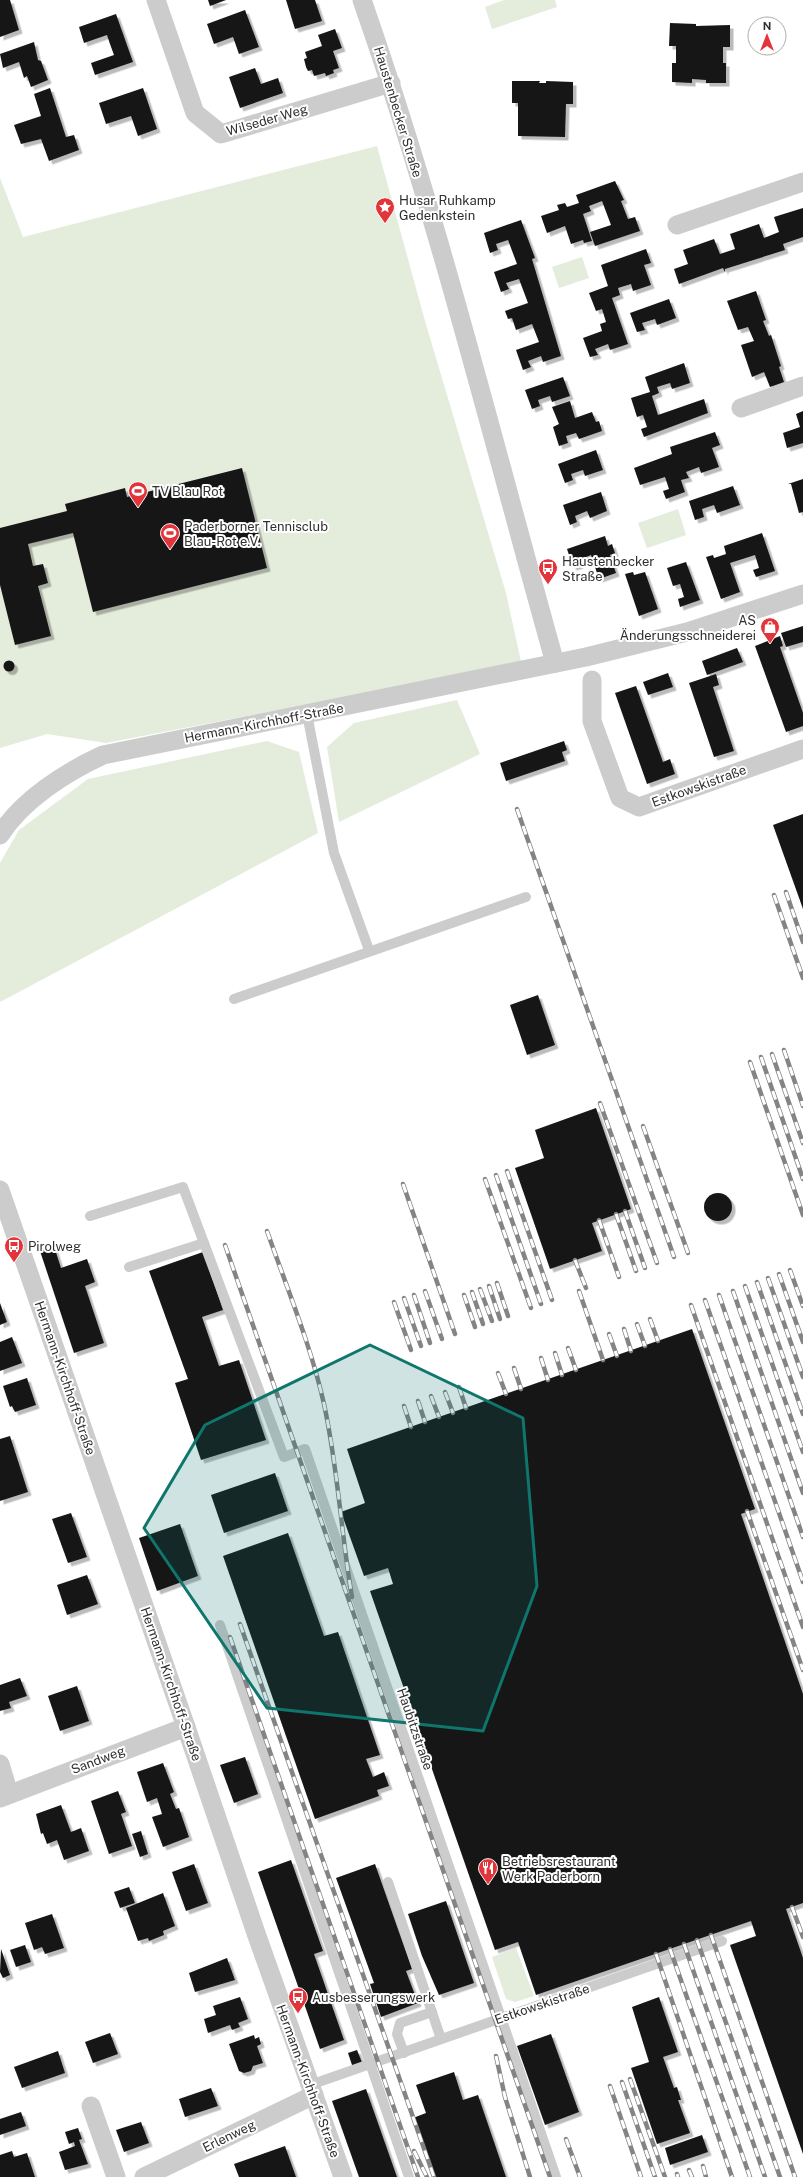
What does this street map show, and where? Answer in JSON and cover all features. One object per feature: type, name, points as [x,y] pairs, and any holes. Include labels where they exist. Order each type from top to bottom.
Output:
[{"type":"street","name":"Wilseder Weg","points":[[156,0],[195,113],[221,134],[391,82]]},
{"type":"street","name":"Haustenbecker Straße","points":[[362,0],[391,82],[460,315],[555,663]]},
{"type":"street","points":[[677,225],[803,182]]},
{"type":"street","points":[[741,408],[803,386]]},
{"type":"street","name":"Hermann-Kirchhoff-Straße","points":[[0,835],[8,823],[48,786],[77,767],[103,755],[555,663],[687,632],[803,594]]},
{"type":"street","name":"Estkowskistraße","points":[[592,680],[592,721],[620,798],[639,807],[803,749]]},
{"type":"street","name":"Hermann-Kirchhoff-Straße","points":[[0,1190],[5,1226],[186,1727],[252,1922],[343,2177]]},
{"type":"street","name":"Sandweg","points":[[0,1764],[5,1796],[186,1727]]},
{"type":"street","name":"Erlenweg","points":[[144,2177],[312,2090]]},
{"type":"street","points":[[91,2106],[116,2177]]},
{"type":"lane","points":[[307,714],[334,853],[370,950]]},
{"type":"lane","points":[[234,999],[370,950],[526,897]]},
{"type":"lane","points":[[90,1216],[183,1187],[204,1243],[129,1267]]},
{"type":"lane","name":"Haubitzstraße","points":[[204,1243],[284,1457],[305,1448],[556,2177]]},
{"type":"lane","points":[[220,1625],[367,2065],[409,2177]]},
{"type":"lane","points":[[388,1882],[441,2039]]},
{"type":"lane","name":"Estkowskistraße","points":[[312,2090],[367,2065],[722,1941]]},
{"type":"lane","points":[[404,2053],[397,2034],[400,2023],[432,2012]]},
{"type":"highlighted area","points":[[370,1345],[523,1418],[537,1586],[483,1731],[267,1708],[144,1528],[205,1425]]},
{"type":"green space","points":[[504,0],[555,0],[557,7],[492,29],[485,7]]},
{"type":"green space","points":[[377,146],[425,321],[506,593],[522,666],[320,702],[106,743],[47,734],[0,748],[0,178],[23,237]]},
{"type":"green space","points":[[582,257],[589,278],[559,288],[552,267]]},
{"type":"green space","points":[[678,509],[686,535],[647,548],[638,523]]},
{"type":"green space","points":[[457,700],[480,754],[339,822],[327,747],[354,723]]},
{"type":"green space","points":[[267,741],[299,752],[318,833],[0,1002],[0,863],[19,830],[88,779]]},
{"type":"green space","points":[[516,1948],[534,1996],[515,2002],[506,1999],[492,1957]]},
{"type":"building","points":[[0,0],[10,0],[19,30],[0,37]]},
{"type":"building","points":[[208,0],[226,0],[210,6]]},
{"type":"building","points":[[286,0],[315,0],[322,21],[295,29]]},
{"type":"building","points":[[245,10],[259,47],[239,54],[233,37],[214,44],[207,24]]},
{"type":"building","points":[[116,14],[133,62],[95,75],[91,63],[114,55],[107,35],[84,43],[79,27]]},
{"type":"building","points":[[670,23],[696,24],[696,26],[730,25],[730,47],[723,47],[723,63],[726,63],[726,83],[706,83],[706,80],[692,79],[692,83],[672,82],[672,63],[676,63],[676,46],[669,46]]},
{"type":"building","points":[[335,29],[342,48],[333,51],[339,68],[333,70],[334,73],[326,76],[325,73],[314,76],[312,70],[308,71],[306,67],[304,59],[307,58],[305,52],[322,46],[318,35]]},
{"type":"building","points":[[34,42],[38,60],[41,61],[48,80],[31,87],[27,76],[24,78],[19,62],[3,68],[0,54]]},
{"type":"building","points":[[255,68],[261,84],[278,78],[283,93],[240,108],[229,77]]},
{"type":"building","points":[[512,81],[540,81],[539,83],[546,83],[546,81],[573,82],[573,104],[566,104],[565,137],[518,136],[518,103],[512,103]]},
{"type":"building","points":[[50,88],[66,137],[74,135],[79,150],[49,161],[41,139],[21,144],[14,125],[41,116],[34,94]]},
{"type":"building","points":[[143,88],[157,129],[138,136],[131,116],[106,124],[99,103]]},
{"type":"building","points":[[615,181],[624,200],[621,201],[628,219],[635,217],[640,231],[595,246],[590,232],[611,225],[602,201],[589,206],[591,211],[583,214],[592,241],[584,243],[583,240],[571,244],[565,226],[547,233],[541,216],[559,210],[557,205],[565,203],[567,207],[579,203],[576,195]]},
{"type":"building","points":[[803,208],[803,237],[783,244],[785,250],[725,269],[725,272],[723,268],[679,284],[674,269],[688,264],[683,250],[714,239],[720,254],[735,249],[730,234],[759,224],[764,238],[779,232],[774,217]]},
{"type":"building","points":[[521,220],[535,258],[532,259],[561,356],[543,362],[541,356],[528,361],[531,367],[523,370],[516,350],[539,342],[532,324],[516,330],[512,318],[508,319],[505,311],[528,303],[519,279],[506,283],[509,289],[501,292],[494,272],[517,264],[508,240],[496,244],[498,250],[490,253],[484,233]]},
{"type":"building","points":[[646,249],[651,263],[644,265],[651,285],[633,291],[631,284],[618,288],[620,295],[612,298],[628,344],[610,350],[608,344],[595,349],[598,355],[590,357],[583,338],[602,331],[600,324],[606,322],[602,309],[596,311],[589,293],[608,286],[601,265]]},
{"type":"building","points":[[756,291],[766,320],[763,321],[769,336],[771,335],[781,366],[779,367],[784,382],[770,387],[764,372],[752,377],[741,345],[754,341],[748,327],[738,330],[727,301]]},
{"type":"building","points":[[669,299],[676,318],[657,325],[655,319],[642,323],[645,330],[637,332],[630,313]]},
{"type":"building","points":[[684,363],[690,383],[672,389],[670,383],[657,387],[659,393],[652,396],[658,415],[704,399],[708,413],[644,437],[641,429],[647,427],[643,415],[637,417],[631,398],[650,392],[645,377]]},
{"type":"building","points":[[563,377],[570,396],[552,402],[550,396],[538,400],[540,406],[532,409],[525,390]]},
{"type":"building","points":[[570,401],[575,418],[592,412],[596,422],[599,421],[602,431],[579,439],[576,433],[566,436],[568,443],[559,446],[553,427],[559,424],[552,407]]},
{"type":"building","points":[[803,411],[803,443],[787,448],[783,433],[800,427],[796,414]]},
{"type":"building","points":[[715,432],[720,445],[712,448],[719,467],[701,473],[699,467],[686,472],[689,478],[681,480],[685,492],[666,499],[663,491],[669,489],[665,477],[640,485],[634,468],[672,454],[670,447]]},
{"type":"building","points":[[596,450],[603,470],[585,476],[583,470],[571,474],[573,480],[565,483],[558,464]]},
{"type":"building","name":"Paderborner Tennisclub Blau-Rot e.V.","points":[[242,468],[267,568],[93,612],[73,533],[28,544],[33,566],[43,564],[48,583],[38,586],[51,636],[15,645],[0,585],[0,528],[67,511],[65,504],[125,488],[127,497]]},
{"type":"building","points":[[803,479],[803,512],[799,513],[791,484],[788,484]]},
{"type":"building","points":[[733,486],[740,505],[717,513],[714,505],[702,509],[704,517],[695,520],[689,501]]},
{"type":"building","points":[[601,492],[607,511],[590,518],[587,511],[575,516],[577,522],[570,525],[563,505]]},
{"type":"building","points":[[762,533],[775,571],[756,577],[753,570],[759,568],[755,555],[730,563],[740,592],[721,599],[706,557],[713,555],[714,558],[726,554],[724,546]]},
{"type":"building","points":[[605,536],[608,546],[612,544],[615,553],[610,555],[616,573],[599,579],[591,555],[579,560],[580,565],[573,567],[567,549]]},
{"type":"building","points":[[686,562],[700,600],[680,607],[678,599],[684,597],[680,584],[673,586],[667,568]]},
{"type":"building","points":[[633,572],[634,575],[645,572],[658,609],[639,616],[625,574]]},
{"type":"building","points":[[803,626],[803,642],[786,647],[781,633]]},
{"type":"building","points":[[780,636],[783,646],[780,647],[803,713],[803,726],[786,732],[755,646]]},
{"type":"building","points":[[737,648],[743,662],[707,675],[702,661]]},
{"type":"building","points":[[9,660],[13,662],[15,666],[13,670],[9,672],[5,670],[3,666],[5,662]]},
{"type":"building","points":[[668,673],[673,687],[648,695],[643,682]]},
{"type":"building","points":[[716,674],[719,685],[713,687],[734,751],[714,757],[689,683]]},
{"type":"building","points":[[636,686],[663,762],[670,759],[675,774],[647,784],[615,693]]},
{"type":"building","points":[[564,741],[567,750],[562,752],[565,761],[506,781],[500,763]]},
{"type":"building","points":[[803,814],[803,909],[773,825]]},
{"type":"building","points":[[538,995],[555,1045],[527,1055],[510,1005]]},
{"type":"building","points":[[596,1108],[631,1209],[592,1223],[602,1251],[550,1269],[515,1168],[544,1158],[535,1130]]},
{"type":"building","points":[[718,1193],[728,1197],[732,1207],[728,1217],[718,1221],[708,1217],[704,1207],[708,1197]]},
{"type":"building","points":[[53,1243],[61,1268],[87,1259],[95,1282],[85,1286],[104,1343],[74,1353],[39,1248]]},
{"type":"building","points":[[203,1252],[223,1310],[202,1317],[219,1366],[239,1360],[266,1440],[201,1460],[175,1383],[188,1379],[149,1271]]},
{"type":"building","points":[[0,1303],[7,1322],[0,1325]]},
{"type":"building","points":[[692,1329],[755,1509],[741,1514],[803,1694],[803,1903],[786,1909],[803,1958],[803,2154],[730,1945],[756,1936],[751,1921],[536,1995],[518,1942],[495,1950],[370,1591],[393,1584],[388,1568],[364,1576],[341,1512],[365,1503],[347,1449]]},
{"type":"building","points":[[12,1337],[22,1363],[0,1371],[0,1342]]},
{"type":"building","points":[[27,1378],[36,1405],[15,1412],[12,1406],[10,1407],[3,1386]]},
{"type":"building","points":[[10,1436],[28,1492],[0,1501],[0,1439]]},
{"type":"building","points":[[275,1473],[288,1511],[224,1533],[211,1495]]},
{"type":"building","points":[[71,1513],[87,1557],[68,1563],[52,1519]]},
{"type":"building","points":[[180,1524],[198,1576],[157,1591],[139,1538]]},
{"type":"building","points":[[288,1533],[324,1636],[338,1632],[380,1755],[366,1759],[373,1777],[384,1772],[389,1786],[377,1790],[379,1796],[315,1819],[223,1556]]},
{"type":"building","points":[[87,1575],[98,1604],[67,1615],[57,1585]]},
{"type":"building","points":[[20,1678],[27,1696],[9,1702],[11,1708],[0,1711],[0,1685]]},
{"type":"building","points":[[77,1686],[89,1721],[60,1731],[48,1696]]},
{"type":"building","points":[[245,1757],[258,1794],[234,1803],[220,1765]]},
{"type":"building","points":[[163,1763],[174,1792],[170,1794],[176,1809],[179,1808],[189,1837],[163,1847],[152,1817],[162,1814],[157,1798],[147,1802],[137,1772]]},
{"type":"building","points":[[118,1791],[126,1812],[121,1814],[132,1846],[109,1854],[91,1801]]},
{"type":"building","points":[[61,1805],[71,1832],[81,1828],[89,1851],[64,1860],[57,1840],[47,1844],[43,1833],[41,1834],[36,1814]]},
{"type":"building","points":[[141,1831],[148,1854],[140,1857],[132,1834]]},
{"type":"building","points":[[291,1860],[323,1951],[314,1954],[344,2040],[320,2049],[258,1872]]},
{"type":"building","points":[[194,1864],[208,1903],[186,1911],[172,1872]]},
{"type":"building","points":[[375,1864],[412,1969],[406,1971],[418,2003],[381,2017],[370,1984],[374,1983],[336,1878]]},
{"type":"building","points":[[129,1887],[135,1903],[120,1908],[114,1892]]},
{"type":"building","points":[[163,1893],[175,1926],[163,1931],[164,1935],[149,1941],[148,1938],[138,1941],[126,1908]]},
{"type":"building","points":[[446,1901],[474,1983],[439,1995],[422,1956],[408,1914]]},
{"type":"building","points":[[52,1914],[64,1948],[45,1954],[42,1947],[34,1950],[25,1923]]},
{"type":"building","points":[[25,1945],[31,1962],[16,1967],[10,1950]]},
{"type":"building","points":[[1,1949],[10,1975],[3,1978],[0,1972]]},
{"type":"building","points":[[227,1958],[235,1980],[195,1992],[189,1973]]},
{"type":"building","points":[[240,1997],[248,2019],[238,2023],[240,2027],[232,2030],[230,2025],[208,2033],[204,2019],[216,2015],[213,2006]]},
{"type":"building","points":[[659,1997],[678,2052],[663,2057],[674,2088],[677,2087],[681,2100],[678,2100],[690,2133],[657,2144],[631,2068],[649,2062],[632,2007]]},
{"type":"building","points":[[110,2033],[118,2054],[93,2063],[85,2042]]},
{"type":"building","points":[[551,2034],[579,2112],[545,2125],[517,2046]]},
{"type":"building","points":[[254,2035],[255,2039],[259,2037],[261,2044],[257,2046],[263,2063],[253,2066],[251,2071],[244,2073],[239,2071],[229,2044]]},
{"type":"building","points":[[357,2050],[363,2065],[353,2068],[348,2053]]},
{"type":"building","points":[[58,2051],[65,2073],[22,2088],[14,2067]]},
{"type":"building","points":[[454,2072],[463,2100],[478,2095],[506,2177],[434,2177],[413,2118],[426,2113],[416,2085]]},
{"type":"building","points":[[211,2088],[218,2106],[185,2117],[179,2099]]},
{"type":"building","points":[[366,2089],[397,2177],[359,2177],[332,2101]]},
{"type":"building","points":[[21,2112],[26,2126],[0,2135],[0,2119]]},
{"type":"building","points":[[141,2122],[149,2143],[124,2152],[116,2130]]},
{"type":"building","points":[[78,2128],[82,2139],[79,2140],[88,2164],[65,2170],[59,2152],[75,2146],[74,2142],[69,2144],[65,2132]]},
{"type":"building","points":[[702,2135],[708,2152],[670,2165],[665,2148]]},
{"type":"building","points":[[285,2146],[296,2177],[239,2177],[234,2164]]},
{"type":"building","points":[[12,2151],[14,2157],[27,2153],[35,2177],[0,2177],[0,2155]]},
{"type":"railway","points":[[517,809],[674,1257]]},
{"type":"railway","points":[[786,892],[803,942]]},
{"type":"railway","points":[[774,895],[803,978]]},
{"type":"railway","points":[[784,1050],[803,1106]]},
{"type":"railway","points":[[772,1054],[803,1143]]},
{"type":"railway","points":[[761,1057],[803,1179]]},
{"type":"railway","points":[[750,1062],[803,1215]]},
{"type":"railway","points":[[600,1103],[657,1263]]},
{"type":"railway","points":[[643,1126],[688,1253]]},
{"type":"railway","points":[[507,1171],[552,1300]]},
{"type":"railway","points":[[496,1175],[541,1304]]},
{"type":"railway","points":[[485,1179],[531,1308]]},
{"type":"railway","points":[[403,1184],[455,1334]]},
{"type":"railway","points":[[625,1211],[645,1268]]},
{"type":"railway","points":[[616,1214],[636,1271]]},
{"type":"railway","points":[[599,1220],[619,1277]]},
{"type":"railway","points":[[267,1231],[306,1339],[319,1382],[333,1452],[352,1597]]},
{"type":"railway","points":[[225,1245],[550,2177]]},
{"type":"railway","points":[[575,1260],[586,1288]]},
{"type":"railway","points":[[790,1270],[803,1306]]},
{"type":"railway","points":[[779,1274],[803,1342]]},
{"type":"railway","points":[[768,1278],[803,1377]]},
{"type":"railway","points":[[757,1282],[803,1414]]},
{"type":"railway","points":[[497,1283],[508,1316]]},
{"type":"railway","points":[[489,1286],[500,1319]]},
{"type":"railway","points":[[745,1286],[803,1452]]},
{"type":"railway","points":[[480,1289],[492,1321]]},
{"type":"railway","points":[[425,1291],[442,1339]]},
{"type":"railway","points":[[579,1291],[603,1360]]},
{"type":"railway","points":[[733,1291],[803,1493]]},
{"type":"railway","points":[[472,1292],[483,1324]]},
{"type":"railway","points":[[414,1295],[430,1343]]},
{"type":"railway","points":[[464,1295],[475,1327]]},
{"type":"railway","points":[[719,1295],[803,1537]]},
{"type":"railway","points":[[404,1298],[421,1346]]},
{"type":"railway","points":[[705,1300],[803,1582]]},
{"type":"railway","points":[[394,1302],[411,1350]]},
{"type":"railway","points":[[691,1305],[803,1627]]},
{"type":"railway","points":[[650,1319],[658,1341]]},
{"type":"railway","points":[[637,1324],[645,1346]]},
{"type":"railway","points":[[624,1329],[631,1351]]},
{"type":"railway","points":[[609,1334],[617,1356]]},
{"type":"railway","points":[[568,1348],[576,1370]]},
{"type":"railway","points":[[555,1353],[562,1375]]},
{"type":"railway","points":[[541,1358],[548,1380]]},
{"type":"railway","points":[[514,1368],[521,1389]]},
{"type":"railway","points":[[498,1373],[506,1394]]},
{"type":"railway","points":[[459,1387],[466,1408]]},
{"type":"railway","points":[[445,1392],[453,1413]]},
{"type":"railway","points":[[431,1396],[439,1417]]},
{"type":"railway","points":[[418,1401],[425,1422]]},
{"type":"railway","points":[[404,1406],[411,1427]]},
{"type":"railway","points":[[747,1511],[803,1670]]},
{"type":"railway","points":[[240,1624],[434,2177]]},
{"type":"railway","points":[[230,1637],[418,2177]]},
{"type":"railway","points":[[792,1907],[803,1937]]},
{"type":"railway","points":[[711,1935],[795,2177]]},
{"type":"railway","points":[[697,1940],[780,2177]]},
{"type":"railway","points":[[684,1944],[765,2177]]},
{"type":"railway","points":[[670,1949],[750,2177]]},
{"type":"railway","points":[[656,1954],[732,2177]]},
{"type":"railway","points":[[496,2056],[505,2097],[530,2177]]},
{"type":"railway","points":[[630,2079],[665,2177]]},
{"type":"railway","points":[[622,2082],[655,2177]]},
{"type":"railway","points":[[610,2086],[641,2177]]},
{"type":"railway","points":[[566,2139],[580,2177]]},
{"type":"railway","points":[[414,2151],[427,2177]]},
{"type":"railway","points":[[703,2166],[706,2177]]},
{"type":"railway","points":[[689,2170],[692,2177]]},
{"type":"place","name":"Husar Ruhkamp Gedenkstein","points":[[385,224]]},
{"type":"place","name":"TV Blau Rot","points":[[138,508]]},
{"type":"place","name":"Paderborner Tennisclub Blau-Rot e.V.","points":[[170,550]]},
{"type":"place","name":"Haustenbecker Straße","points":[[548,585]]},
{"type":"place","name":"AS Änderungsschneiderei","points":[[770,644]]},
{"type":"place","name":"Pirolweg","points":[[14,1263]]},
{"type":"place","name":"Betriebsrestaurant Werk Paderborn","points":[[488,1885]]},
{"type":"place","name":"Ausbesserungswerk","points":[[298,2014]]}]
